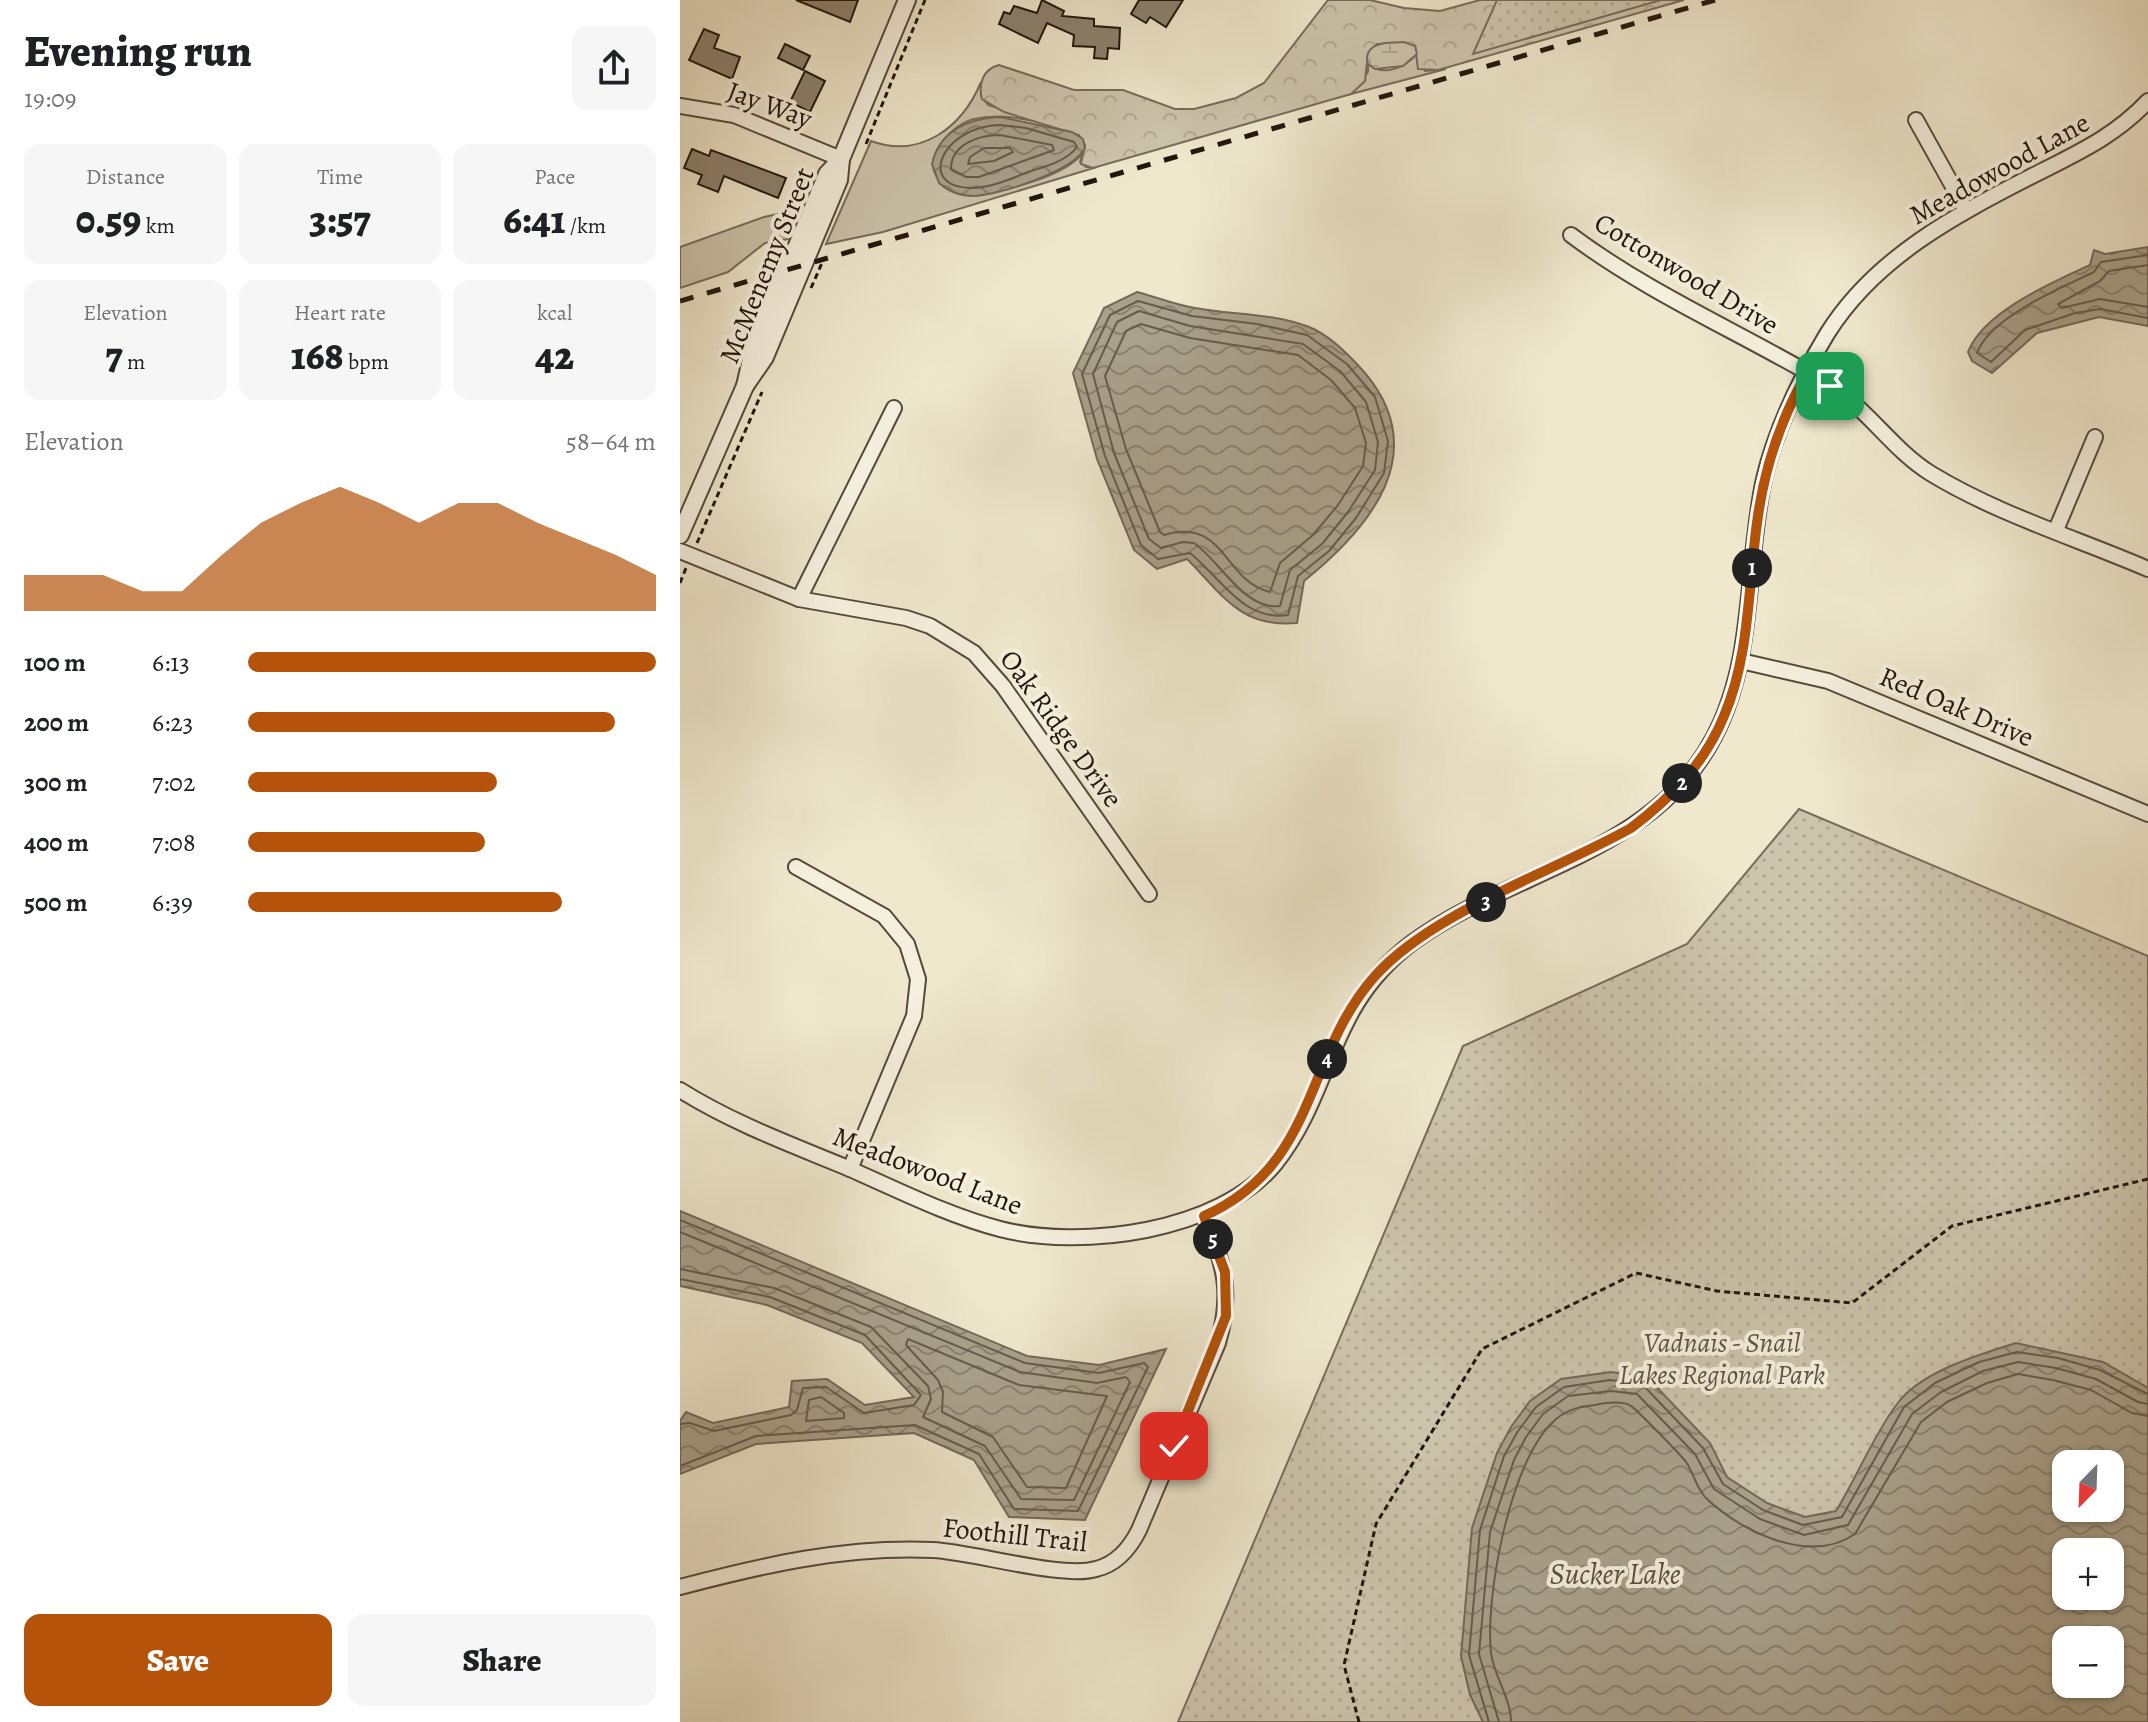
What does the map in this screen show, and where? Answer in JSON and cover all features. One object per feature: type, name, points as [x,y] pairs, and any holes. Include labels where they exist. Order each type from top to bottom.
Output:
[{"type":"street","name":"McMenemy Street","points":[[680,535],[745,386],[753,351],[815,201],[827,174],[841,159],[907,0]]},
{"type":"street","name":"Meadowood Lane","points":[[680,1090],[716,1111],[974,1222],[1029,1235],[1088,1236],[1158,1228],[1204,1216],[1255,1185],[1288,1145],[1341,1027],[1375,976],[1419,938],[1604,843],[1656,809],[1679,787],[1710,745],[1729,704],[1741,661],[1764,482],[1787,408],[1828,333],[1873,279],[1928,234],[1966,210],[2100,143],[2148,101]]},
{"type":"street","name":"Jay Way","points":[[680,106],[729,113],[841,159]]},
{"type":"street","points":[[1916,120],[1966,210]]},
{"type":"street","name":"Cottonwood Drive","points":[[1571,235],[1609,264],[1850,399],[1927,471],[1977,498],[2148,569]]},
{"type":"street","points":[[799,599],[894,408]]},
{"type":"street","points":[[2056,530],[2095,437]]},
{"type":"street","name":"Oak Ridge Drive","points":[[686,554],[799,599],[906,618],[952,638],[974,653],[1003,686],[1149,894]]},
{"type":"street","name":"Red Oak Drive","points":[[1741,661],[1828,681],[2148,814]]},
{"type":"street","points":[[796,867],[884,916],[907,944],[918,979],[914,1016],[850,1169]]},
{"type":"street","name":"Foothill Trail","points":[[680,1587],[789,1559],[885,1549],[982,1555],[1080,1572],[1110,1563],[1132,1544],[1139,1530],[1218,1343],[1226,1316],[1225,1272],[1204,1216]]},
{"type":"path","points":[[862,151],[925,0]]},
{"type":"path","points":[[808,290],[820,273],[821,253]]},
{"type":"path","points":[[680,583],[686,554],[765,385]]},
{"type":"path","points":[[1359,1722],[1344,1665],[1376,1524],[1482,1349],[1636,1273],[1717,1291],[1852,1303],[1952,1226],[2148,1179]]},
{"type":"green space","points":[[1328,0],[1370,0],[1404,8],[1440,11],[1480,0],[1684,0],[1438,70],[1418,69],[1415,46],[1377,44],[1368,53],[1365,81],[1351,94],[1093,168],[1081,164],[1085,145],[1079,135],[1004,112],[982,99],[983,78],[989,70],[999,65],[1074,90],[1123,90],[1175,109],[1194,109],[1236,98],[1264,83]]},
{"type":"green space","points":[[1497,0],[1661,0],[1473,54]]},
{"type":"green space","points":[[1404,42],[1415,46],[1417,54],[1403,66],[1375,69],[1368,64],[1367,55],[1374,47]]},
{"type":"green space","points":[[1417,54],[1425,71],[1446,69],[1351,94],[1368,72],[1368,64],[1381,70],[1394,69]]},
{"type":"green space","points":[[981,82],[981,96],[988,105],[1060,128],[1007,117],[985,117],[963,123],[937,150],[934,171],[940,181],[963,192],[982,195],[1050,175],[1074,162],[1083,153],[1080,162],[1086,167],[1097,167],[883,232],[826,244],[871,141],[889,146],[906,146],[937,136],[963,113]]},
{"type":"green space","points":[[806,208],[794,238],[765,243],[728,272],[680,288],[680,247],[764,217]]},
{"type":"green space","name":"Vadnais - Snail Lakes Regional Park","points":[[1799,809],[2148,956],[2148,1722],[1178,1722],[1463,1046],[1687,944]]},
{"type":"water","points":[[1000,117],[1072,132],[1083,139],[1085,148],[1078,157],[1052,173],[985,195],[964,195],[939,183],[932,164],[948,135],[977,120]]},
{"type":"water","points":[[2148,247],[2148,326],[2099,317],[2037,333],[1992,373],[1972,361],[1968,352],[1988,324],[2021,300],[2090,265],[2094,250],[2105,254]]},
{"type":"water","points":[[1137,292],[1188,307],[1267,317],[1309,327],[1325,335],[1347,354],[1365,373],[1384,403],[1393,432],[1393,460],[1385,487],[1351,537],[1304,581],[1297,623],[1277,623],[1247,615],[1223,597],[1187,559],[1157,569],[1134,550],[1097,459],[1073,373],[1104,308]]},
{"type":"water","points":[[680,1211],[1027,1356],[1099,1365],[1166,1349],[1085,1520],[1009,1517],[974,1460],[914,1433],[756,1444],[680,1474],[680,1421],[686,1412],[713,1423],[789,1407],[792,1381],[827,1379],[865,1405],[914,1397],[862,1343],[767,1305],[680,1286]]},
{"type":"water","name":"Sucker Lake","points":[[2016,1343],[2103,1362],[2148,1388],[2148,1722],[1483,1722],[1470,1695],[1461,1656],[1472,1528],[1497,1453],[1530,1401],[1561,1379],[1611,1372],[1647,1377],[1710,1443],[1727,1477],[1767,1503],[1805,1517],[1836,1511],[1880,1429],[1907,1393],[1935,1374]]},
{"type":"building","points":[[796,0],[858,0],[850,22]]},
{"type":"building","points":[[1042,0],[1064,11],[1062,16],[1094,19],[1094,26],[1120,28],[1119,49],[1108,48],[1107,59],[1094,58],[1095,47],[1073,46],[1074,35],[1047,23],[1038,43],[999,24],[1004,12],[1010,14],[1014,6],[1037,13]]},
{"type":"building","points":[[1139,0],[1183,0],[1166,27],[1150,17],[1146,23],[1131,14]]},
{"type":"building","points":[[704,29],[719,35],[714,48],[740,57],[732,79],[689,60]]},
{"type":"building","points":[[785,44],[810,56],[803,70],[778,58]]},
{"type":"building","points":[[805,71],[825,81],[810,112],[790,102]]},
{"type":"building","points":[[692,149],[709,156],[711,150],[786,178],[778,198],[724,176],[718,192],[698,184],[702,175],[684,168]]},
{"type":"railway","points":[[680,301],[1715,0]]},
{"type":"route","points":[[1174,1446],[1218,1343],[1226,1316],[1225,1272],[1204,1216],[1236,1199],[1273,1167],[1301,1122],[1341,1027],[1375,976],[1396,955],[1445,923],[1631,828],[1679,787],[1698,763],[1724,718],[1741,661],[1757,522],[1773,444],[1787,408],[1807,373],[1830,386]]}]
